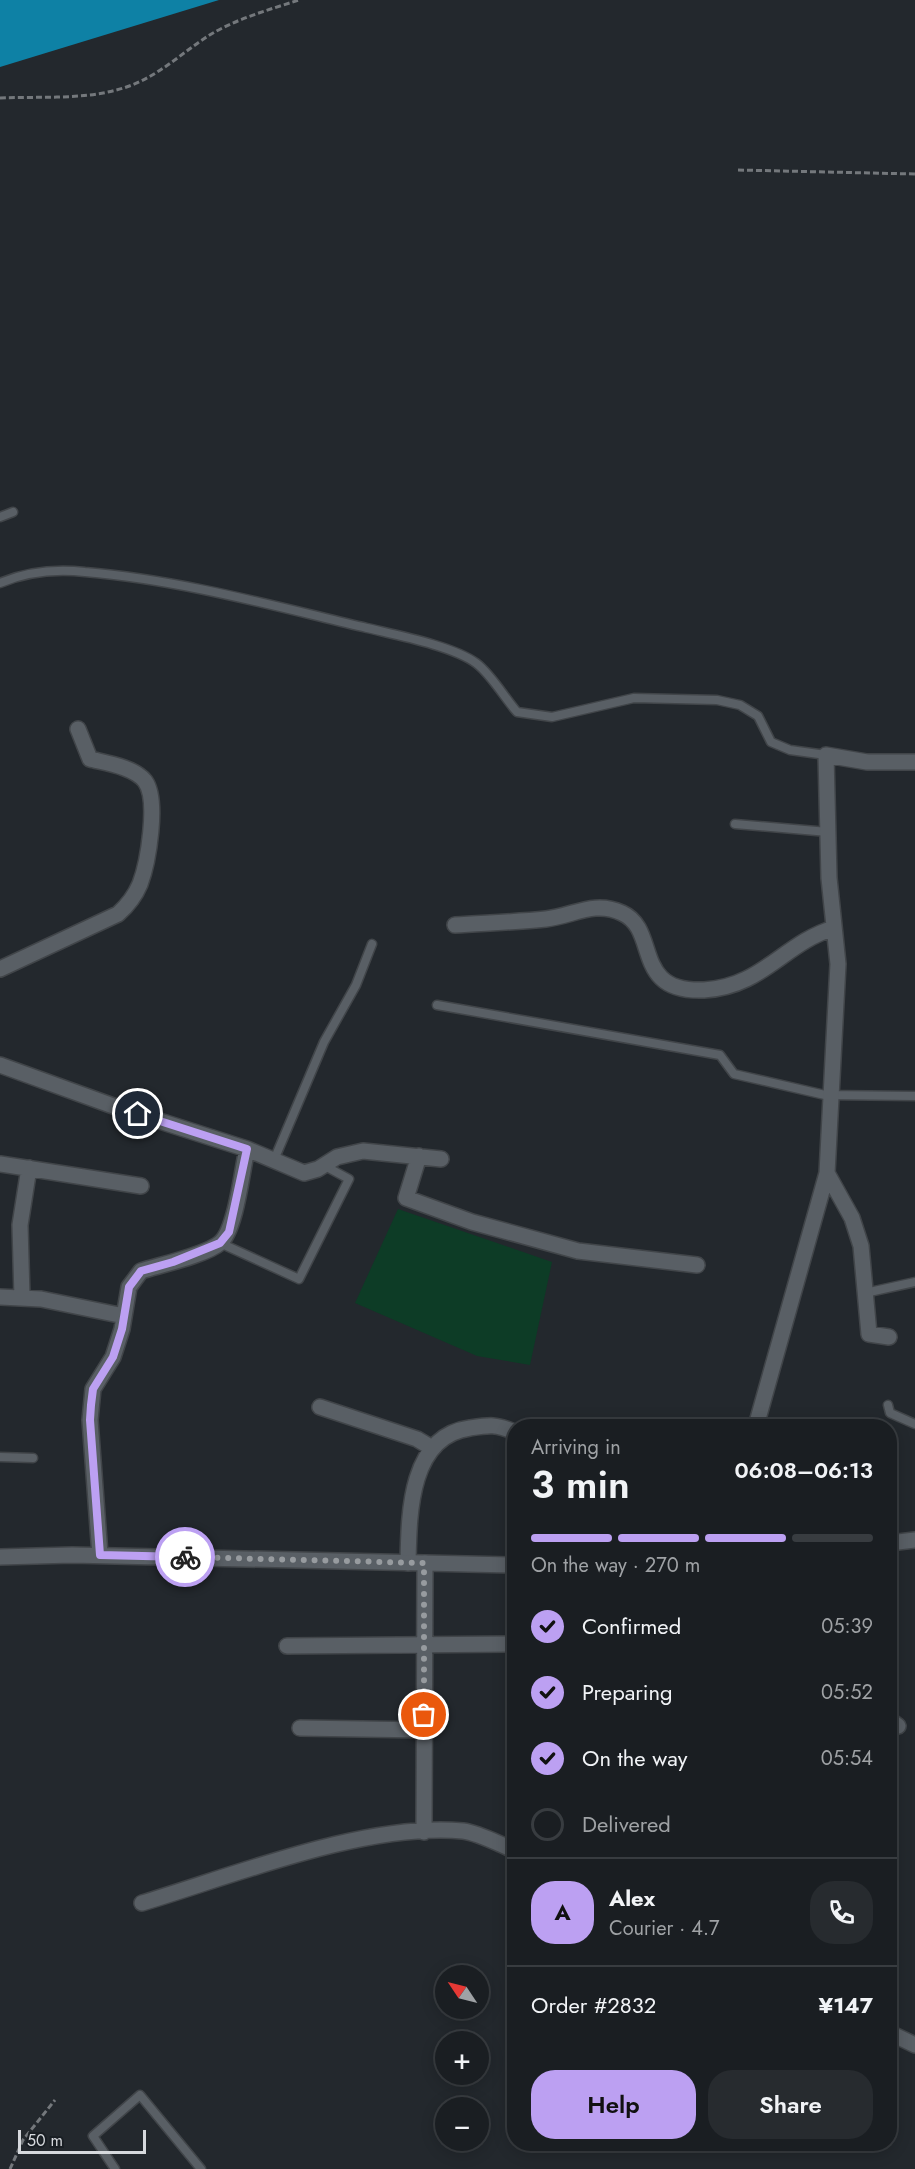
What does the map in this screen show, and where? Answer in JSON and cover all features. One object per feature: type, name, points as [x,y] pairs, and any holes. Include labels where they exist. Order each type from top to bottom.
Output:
[{"type":"street","points":[[0,969],[118,914],[128,905],[140,884],[153,817],[152,791],[143,778],[117,766],[90,759],[78,729]]},
{"type":"street","points":[[758,1419],[827,1173],[838,964],[828,832],[826,755],[867,762],[915,762]]},
{"type":"street","points":[[455,925],[549,919],[592,906],[622,913],[635,922],[656,974],[673,986],[702,990],[735,985],[759,974],[818,933],[834,928]]},
{"type":"street","points":[[0,1065],[84,1096],[247,1149],[304,1173],[323,1166],[337,1157],[363,1151],[441,1159]]},
{"type":"street","points":[[100,1555],[90,1420],[93,1389],[113,1357],[129,1287],[141,1271],[173,1262],[220,1243],[229,1232],[247,1149]]},
{"type":"street","points":[[419,1156],[406,1198],[472,1222],[578,1251],[697,1265]]},
{"type":"street","points":[[0,1164],[141,1186]]},
{"type":"street","points":[[22,1297],[20,1225],[29,1168]]},
{"type":"street","points":[[827,1173],[852,1218],[861,1246],[869,1334],[889,1337]]},
{"type":"street","points":[[0,1297],[22,1297],[89,1307],[124,1316]]},
{"type":"street","points":[[320,1407],[417,1439],[432,1448]]},
{"type":"street","points":[[408,1563],[409,1506],[422,1466],[436,1441],[458,1430],[496,1425],[507,1429]]},
{"type":"street","points":[[897,1542],[915,1540]]},
{"type":"street","points":[[0,1557],[100,1555],[507,1565]]},
{"type":"street","points":[[424,1563],[426,1645],[424,1832]]},
{"type":"street","points":[[287,1646],[507,1644]]},
{"type":"street","points":[[300,1728],[424,1730]]},
{"type":"street","points":[[142,1904],[311,1852],[395,1832],[465,1831],[507,1847]]},
{"type":"street","points":[[897,2036],[915,2045]]},
{"type":"lane","points":[[0,517],[13,512]]},
{"type":"lane","points":[[0,584],[12,578],[56,571],[84,572],[175,584],[401,637],[458,654],[477,663],[517,712],[552,717],[634,698],[717,700],[740,705],[758,716],[771,742],[790,750],[826,755]]},
{"type":"lane","points":[[735,824],[828,832]]},
{"type":"lane","points":[[274,1160],[324,1042],[356,986],[372,944]]},
{"type":"lane","points":[[437,1005],[525,1023],[720,1055],[734,1074],[832,1095],[915,1096]]},
{"type":"lane","points":[[220,1243],[299,1279],[348,1179],[323,1166]]},
{"type":"lane","points":[[865,1293],[915,1282]]},
{"type":"lane","points":[[888,1405],[890,1413],[915,1424]]},
{"type":"lane","points":[[0,1457],[33,1458]]},
{"type":"lane","points":[[115,2169],[93,2136],[140,2095],[201,2169]]},
{"type":"path","points":[[0,98],[85,96],[131,85],[170,64],[207,37],[266,10],[299,0]]},
{"type":"path","points":[[738,170],[915,174]]},
{"type":"path","points":[[10,2169],[23,2140],[55,2100]]},
{"type":"green space","points":[[398,1209],[552,1262],[530,1365],[477,1356],[355,1303]]},
{"type":"water","points":[[0,0],[219,0],[0,67]]},
{"type":"way so far","points":[[185,1557],[424,1563],[426,1645],[424,1715]]},
{"type":"route","points":[[138,1114],[247,1149],[229,1232],[220,1243],[173,1262],[141,1271],[129,1287],[122,1329],[113,1357],[93,1389],[90,1420],[100,1555],[185,1557]]}]
